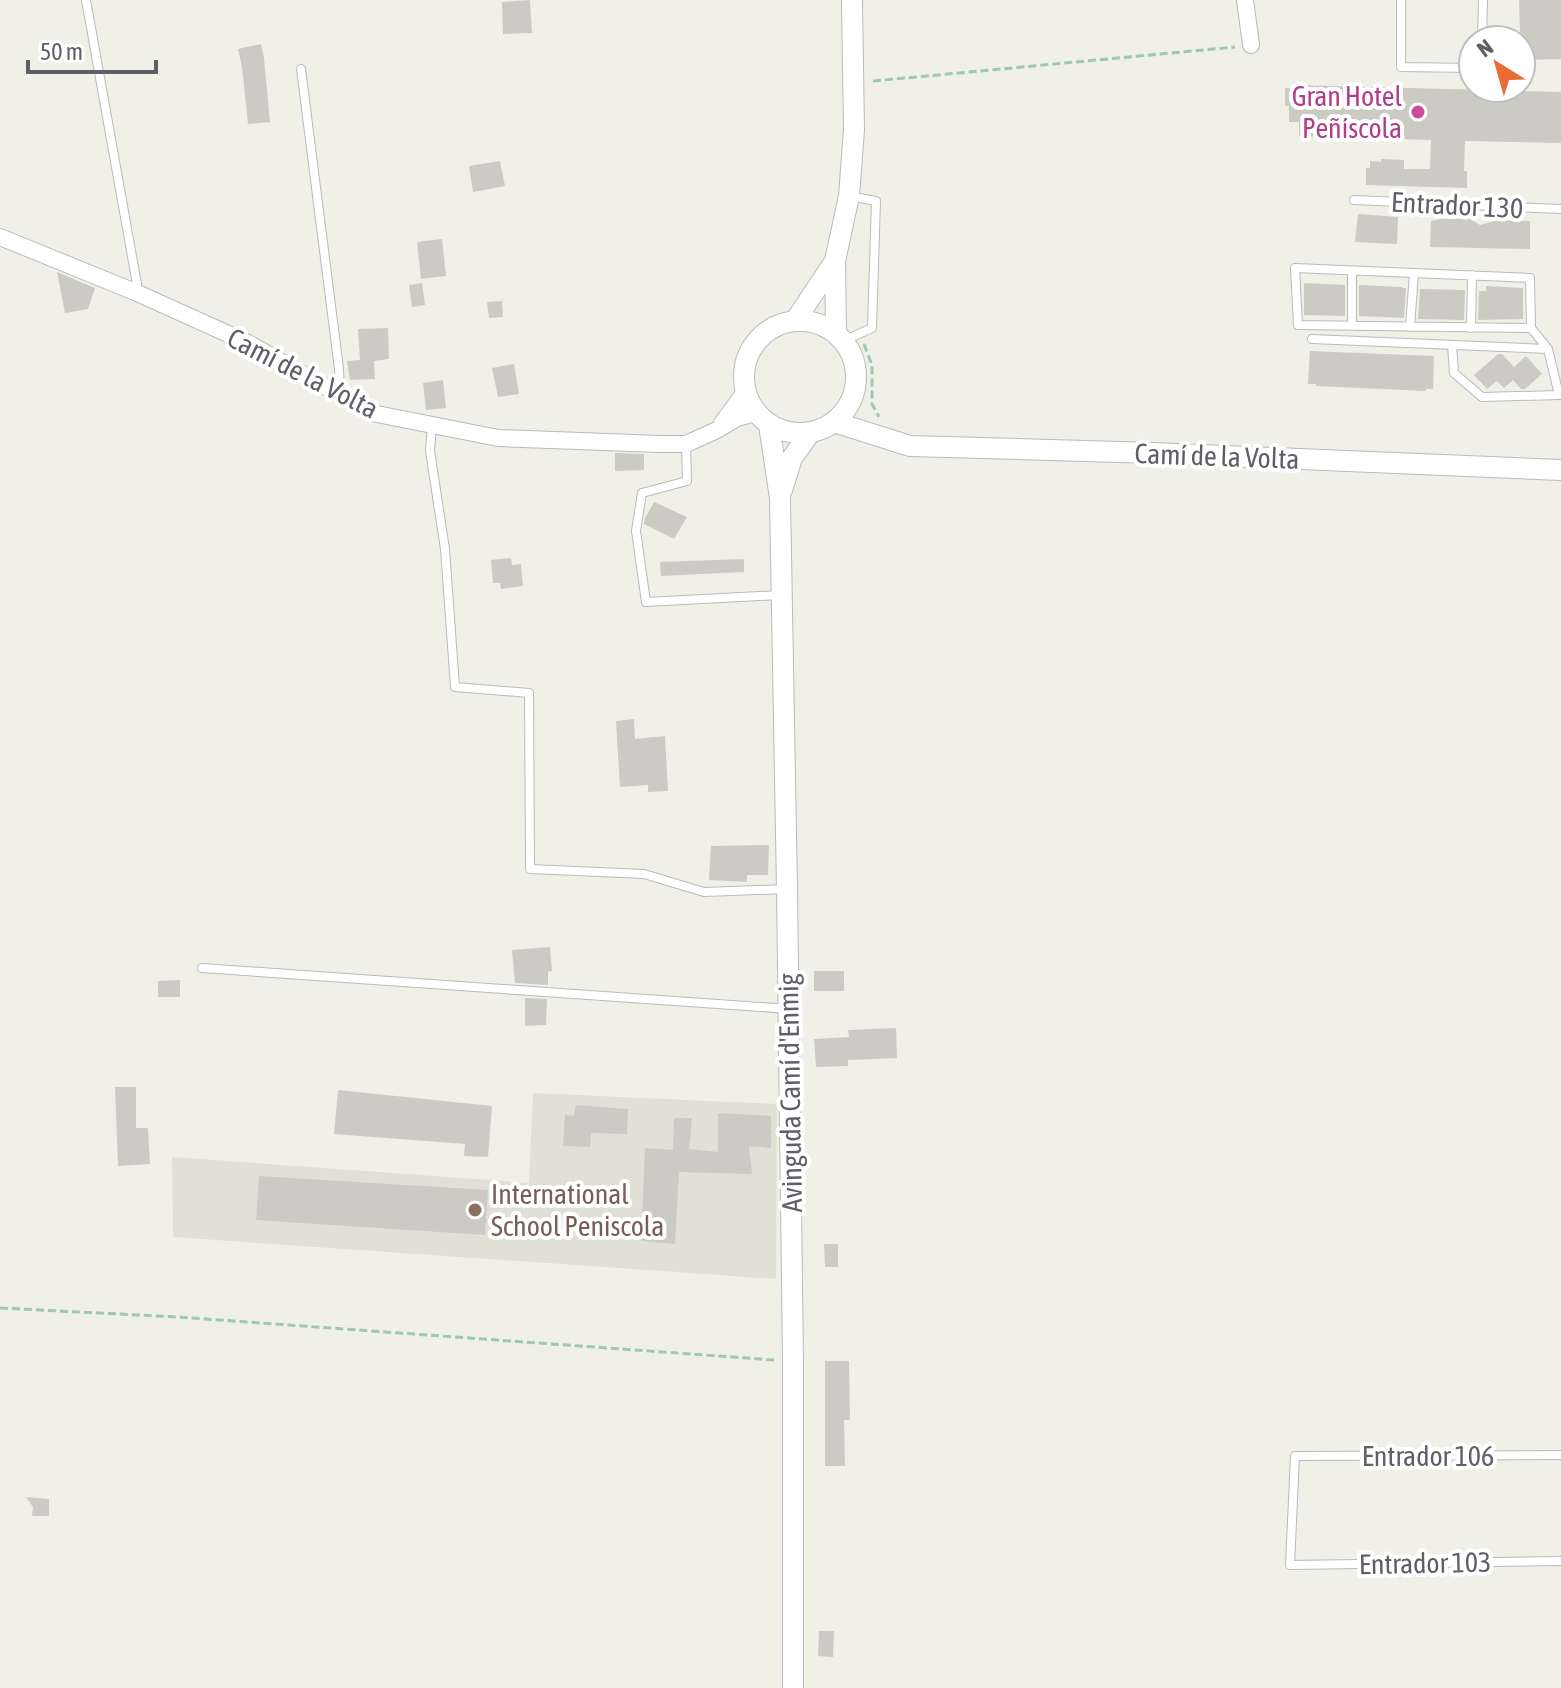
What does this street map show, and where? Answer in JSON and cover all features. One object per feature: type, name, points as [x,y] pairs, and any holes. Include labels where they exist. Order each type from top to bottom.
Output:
[{"type":"street","points":[[846,336],[817,323],[795,321],[764,333],[746,360],[745,392],[762,419],[789,433],[810,433],[834,422],[853,396],[856,367],[846,336],[835,261],[849,196],[854,130],[852,0]]},
{"type":"street","points":[[1245,0],[1251,45]]},
{"type":"street","name":"Camí de la Volta","points":[[0,237],[135,292],[248,343],[372,413],[498,438],[686,444],[737,418],[762,419]]},
{"type":"street","points":[[795,321],[835,261]]},
{"type":"street","points":[[717,430],[745,392]]},
{"type":"street","points":[[853,396],[874,435]]},
{"type":"street","name":"Avinguda Camí d'Enmig","points":[[762,419],[780,498],[790,1009],[793,1688]]},
{"type":"street","name":"Camí de la Volta","points":[[834,422],[910,446],[1561,470]]},
{"type":"street","name":"Avinguda Camí d'Enmig","points":[[780,498],[792,458],[810,433]]},
{"type":"lane","points":[[86,0],[137,284],[135,292]]},
{"type":"lane","points":[[1401,0],[1401,67],[1457,68]]},
{"type":"lane","points":[[1482,24],[1483,0]]},
{"type":"lane","points":[[301,69],[340,395]]},
{"type":"lane","points":[[846,336],[872,328],[876,201],[849,196]]},
{"type":"lane","name":"Entrador 130","points":[[1354,200],[1561,209]]},
{"type":"lane","points":[[1452,345],[1454,373],[1482,397],[1560,395],[1548,349],[1531,328],[1530,278],[1295,268],[1298,325],[1531,328]]},
{"type":"lane","points":[[1352,271],[1352,326]]},
{"type":"lane","points":[[1410,327],[1414,273]]},
{"type":"lane","points":[[1471,328],[1472,275]]},
{"type":"lane","points":[[1312,339],[1548,349]]},
{"type":"lane","points":[[432,425],[430,451],[445,549],[455,687],[529,693],[530,869],[644,874],[704,892],[787,889]]},
{"type":"lane","points":[[686,444],[687,481],[642,493],[636,531],[646,602],[782,595]]},
{"type":"lane","points":[[202,968],[790,1009]]},
{"type":"lane","name":"Entrador 106","points":[[1290,1565],[1295,1456],[1561,1455]]},
{"type":"lane","name":"Entrador 103","points":[[1290,1565],[1561,1561]]},
{"type":"path","points":[[853,83],[1251,45]]},
{"type":"path","points":[[846,336],[872,365],[872,404],[882,425],[874,435]]},
{"type":"path","points":[[0,1308],[178,1317],[793,1361]]},
{"type":"shaded area","name":"International School Peniscola","points":[[533,1093],[777,1104],[776,1279],[173,1237],[172,1157],[529,1183]]},
{"type":"building","points":[[530,0],[532,33],[503,34],[502,2]]},
{"type":"building","points":[[1519,0],[1561,0],[1561,59],[1537,60],[1537,24],[1520,24]]},
{"type":"building","points":[[261,44],[270,122],[248,124],[238,49]]},
{"type":"building","name":"Gran Hotel Peñíscola","points":[[1293,85],[1457,89],[1457,104],[1537,104],[1537,91],[1561,92],[1561,143],[1465,141],[1467,188],[1366,185],[1366,168],[1370,168],[1370,161],[1404,160],[1404,169],[1430,169],[1431,140],[1397,139],[1389,131],[1371,131],[1372,122],[1352,138],[1299,136],[1299,122],[1289,122],[1289,106],[1285,106],[1285,88],[1293,88]]},
{"type":"building","points":[[500,161],[505,186],[473,192],[469,166]]},
{"type":"building","points":[[1358,214],[1398,217],[1397,244],[1355,242]]},
{"type":"building","points":[[1470,219],[1480,225],[1498,220],[1530,221],[1530,249],[1430,247],[1431,221]]},
{"type":"building","points":[[442,239],[446,276],[421,279],[417,242]]},
{"type":"building","points":[[57,272],[95,288],[88,309],[65,313]]},
{"type":"building","points":[[422,283],[425,305],[412,307],[409,285]]},
{"type":"building","points":[[1304,283],[1345,285],[1345,316],[1304,315]]},
{"type":"building","points":[[1359,285],[1406,288],[1404,318],[1359,316]]},
{"type":"building","points":[[1486,286],[1523,288],[1523,319],[1478,320],[1479,291],[1486,291]]},
{"type":"building","points":[[1420,289],[1465,290],[1464,320],[1418,319]]},
{"type":"building","points":[[502,301],[503,317],[489,318],[487,302]]},
{"type":"building","points":[[388,328],[389,359],[374,361],[375,379],[350,380],[347,361],[360,360],[358,329]]},
{"type":"building","points":[[1310,351],[1434,356],[1433,389],[1308,384]]},
{"type":"building","points":[[1502,354],[1514,367],[1526,356],[1542,374],[1525,389],[1513,380],[1504,388],[1497,381],[1487,389],[1474,375]]},
{"type":"building","points":[[514,364],[519,394],[498,397],[492,368]]},
{"type":"building","points":[[443,380],[446,408],[426,410],[423,383]]},
{"type":"building","points":[[615,453],[644,454],[644,470],[615,471]]},
{"type":"building","points":[[654,502],[687,517],[674,539],[644,524]]},
{"type":"building","points":[[511,558],[512,565],[521,564],[523,586],[501,589],[500,583],[493,583],[491,560]]},
{"type":"building","points":[[744,559],[744,572],[661,576],[660,562]]},
{"type":"building","points":[[634,719],[635,739],[665,736],[668,791],[648,792],[648,785],[620,787],[616,721]]},
{"type":"building","points":[[769,845],[768,875],[747,875],[747,882],[709,880],[711,846]]},
{"type":"building","points":[[550,947],[552,971],[548,972],[548,985],[515,983],[512,950]]},
{"type":"building","points":[[814,971],[844,971],[844,991],[814,991]]},
{"type":"building","points":[[180,980],[180,997],[158,997],[158,981]]},
{"type":"building","points":[[525,998],[547,999],[546,1025],[525,1026]]},
{"type":"building","points":[[896,1028],[897,1058],[848,1060],[848,1066],[816,1067],[814,1039],[849,1037],[848,1030]]},
{"type":"building","points":[[115,1087],[136,1087],[136,1128],[148,1128],[150,1164],[118,1166]]},
{"type":"building","points":[[338,1090],[492,1106],[488,1157],[464,1156],[465,1144],[334,1134]]},
{"type":"building","points":[[576,1105],[628,1109],[627,1134],[591,1133],[590,1147],[563,1146],[565,1115],[574,1116]]},
{"type":"building","points":[[718,1113],[771,1116],[771,1148],[749,1146],[752,1174],[679,1172],[675,1244],[641,1241],[645,1148],[673,1150],[674,1118],[692,1118],[689,1149],[718,1152]]},
{"type":"building","points":[[259,1176],[488,1190],[485,1235],[256,1220]]},
{"type":"building","points":[[824,1244],[838,1244],[838,1267],[825,1267]]},
{"type":"building","points":[[825,1361],[849,1361],[850,1420],[844,1420],[845,1466],[825,1466]]},
{"type":"building","points":[[26,1497],[49,1499],[49,1516],[32,1516],[33,1507]]},
{"type":"building","points":[[819,1631],[834,1631],[833,1657],[818,1656]]},
{"type":"place","name":"Gran Hotel Peñíscola","points":[[1418,112]]},
{"type":"place","name":"International School Peniscola","points":[[475,1210]]}]
